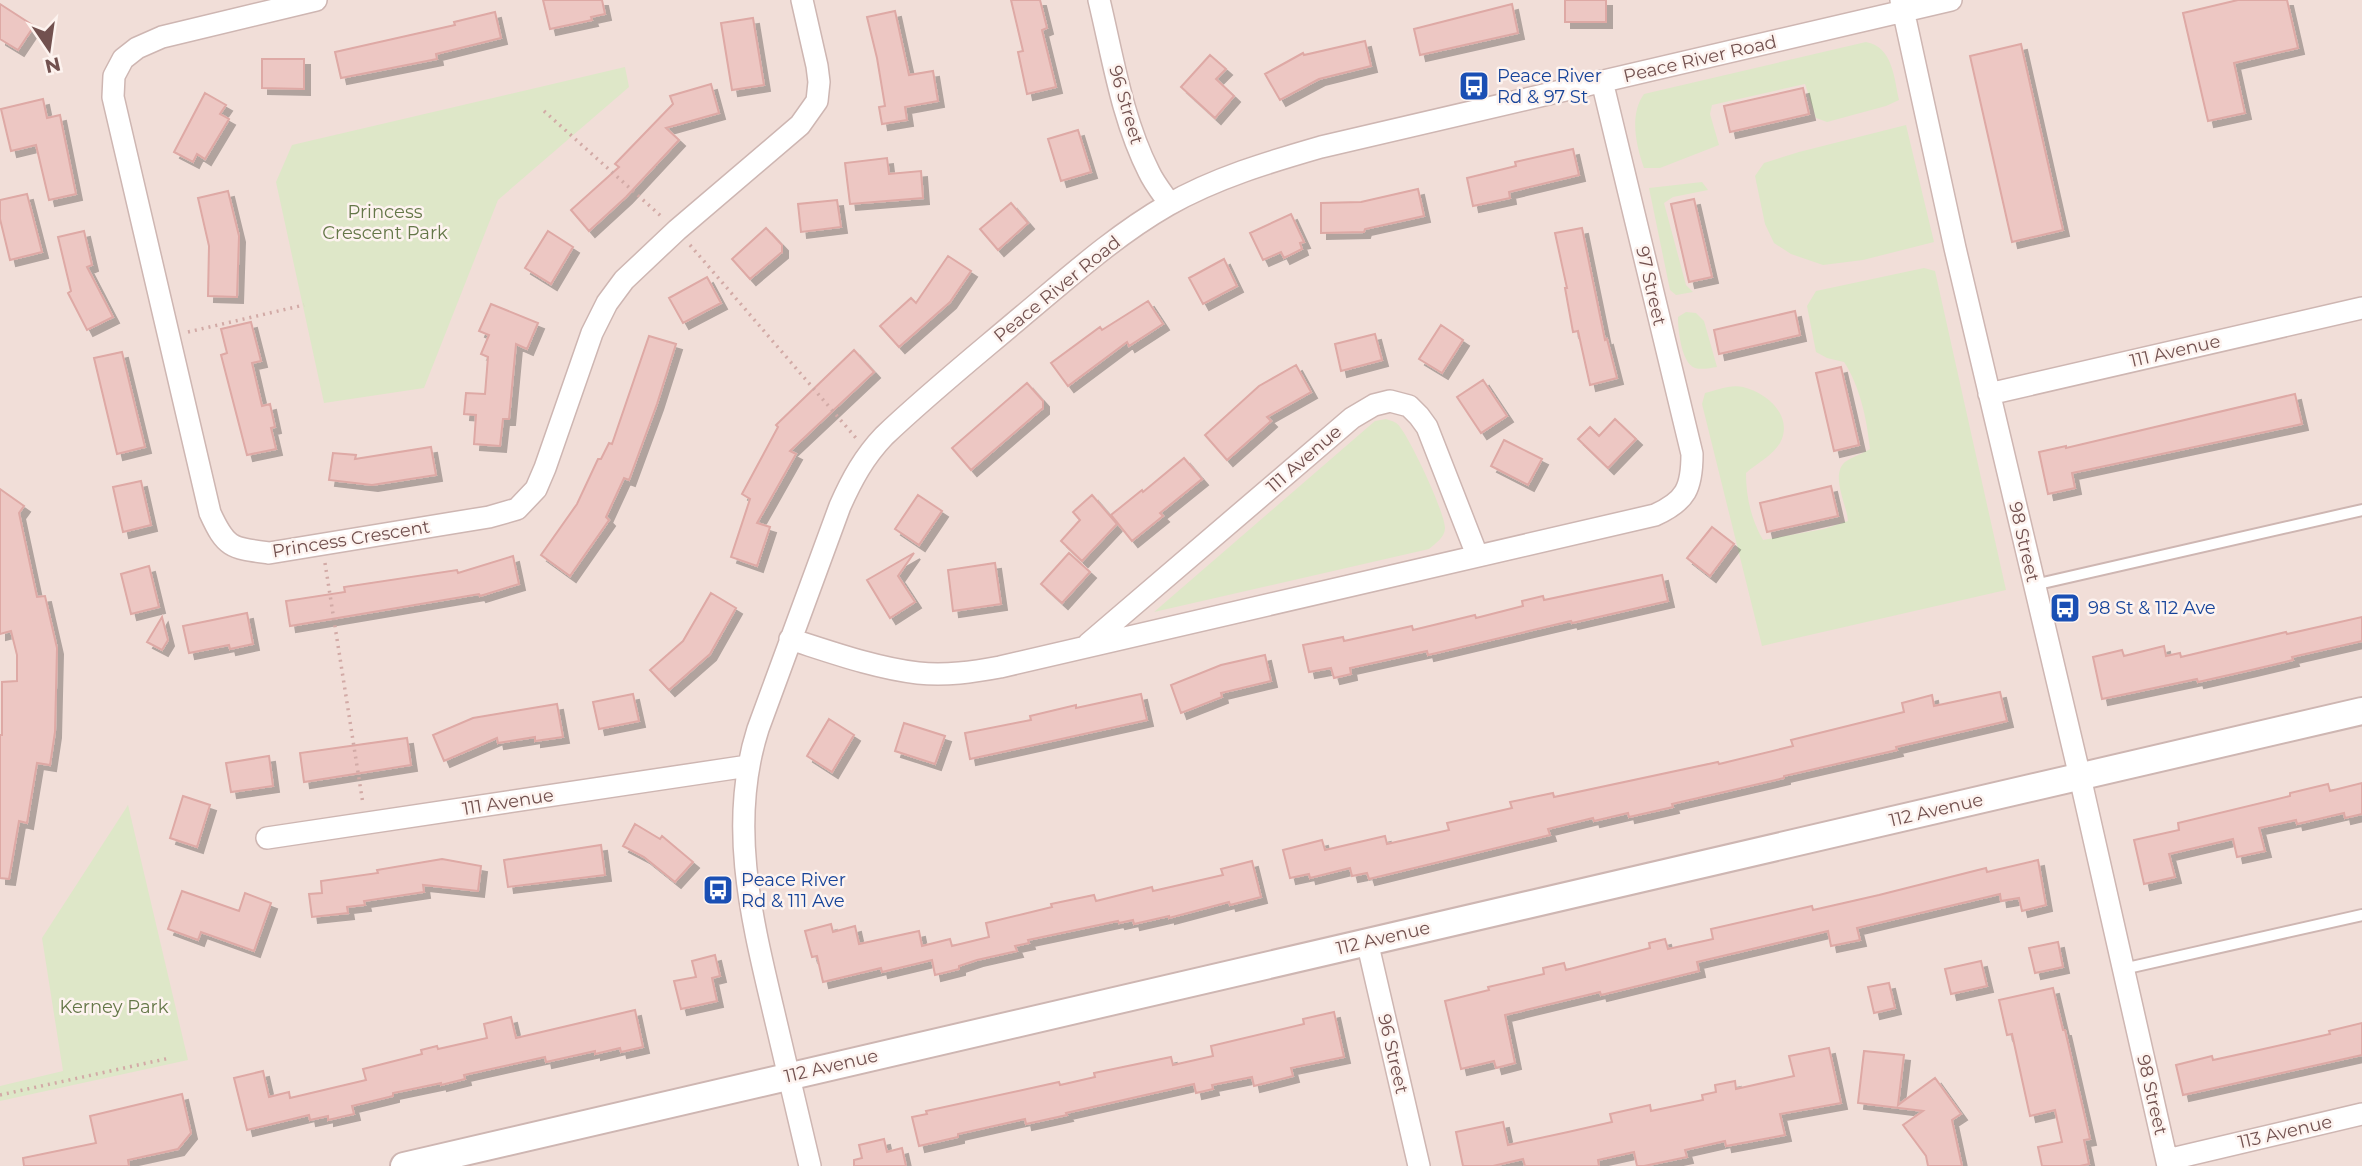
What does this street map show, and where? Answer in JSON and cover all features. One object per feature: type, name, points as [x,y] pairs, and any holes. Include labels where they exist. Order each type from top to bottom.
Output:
[{"type":"street","name":"Princess Crescent","points":[[316,0],[162,37],[137,48],[123,59],[114,76],[113,97],[210,513],[221,537],[238,549],[269,553],[489,517],[517,509],[536,489],[592,333],[607,303],[624,280],[677,230],[800,125],[817,101],[817,66],[802,0]]},
{"type":"street","name":"96 Street","points":[[1099,0],[1123,103],[1133,133],[1150,175],[1170,204]]},
{"type":"street","name":"Peace River Road","points":[[810,1166],[746,882],[745,807],[748,766],[758,729],[790,639],[852,478],[869,453],[907,414],[1080,268],[1144,220],[1170,204],[1230,176],[1309,150],[1602,82],[1902,6],[1951,0]]},
{"type":"street","name":"98 Street","points":[[1902,6],[1989,394],[2168,1163]]},
{"type":"street","name":"97 Street","points":[[1602,82],[1692,454],[1692,473],[1687,491]]},
{"type":"street","name":"111 Avenue","points":[[1989,394],[2362,308]]},
{"type":"street","name":"111 Avenue","points":[[1084,648],[1352,418],[1374,405],[1390,401],[1409,406],[1427,427],[1477,555]]},
{"type":"street","name":"111 Avenue","points":[[790,639],[850,658],[917,673],[965,674],[1655,515],[1673,506],[1687,491]]},
{"type":"street","name":"112 Avenue","points":[[404,1166],[2362,710]]},
{"type":"street","name":"111 Avenue","points":[[268,838],[748,766]]},
{"type":"street","name":"96 Street","points":[[1367,941],[1419,1166]]},
{"type":"street","name":"113 Avenue","points":[[2168,1163],[2362,1114]]},
{"type":"lane","points":[[2034,585],[2362,510]]},
{"type":"lane","points":[[2123,969],[2362,915]]},
{"type":"path","points":[[544,111],[677,230],[869,453]]},
{"type":"path","points":[[169,337],[304,305]]},
{"type":"path","points":[[322,544],[366,823]]},
{"type":"path","points":[[0,1095],[170,1058]]},
{"type":"shaded area","points":[[0,0],[2362,0],[2362,1166],[0,1166]]},
{"type":"green space","points":[[1866,42],[1882,50],[1887,57],[1899,100],[1827,122],[1816,118],[1805,84],[1712,105],[1710,114],[1719,145],[1660,168],[1644,168],[1635,121],[1639,102],[1644,94]]},
{"type":"green space","name":"Princess Crescent Park","points":[[625,67],[629,87],[498,200],[424,388],[324,403],[276,182],[292,145]]},
{"type":"green space","points":[[1906,125],[1934,242],[1863,260],[1823,265],[1791,254],[1774,243],[1765,224],[1755,176],[1764,163]]},
{"type":"green space","points":[[1702,182],[1708,190],[1673,197],[1664,203],[1686,285],[1693,292],[1676,295],[1670,290],[1649,188]]},
{"type":"green space","points":[[1924,268],[1935,271],[2006,590],[1762,646],[1702,404],[1705,393],[1729,387],[1743,387],[1769,400],[1781,415],[1784,424],[1780,443],[1746,473],[1750,508],[1763,540],[1824,529],[1848,521],[1839,474],[1845,462],[1870,449],[1867,427],[1858,392],[1844,362],[1816,352],[1807,306],[1816,291]]},
{"type":"green space","points":[[1686,312],[1696,313],[1704,321],[1717,367],[1695,368],[1686,360],[1681,345],[1678,317]]},
{"type":"green space","points":[[1386,419],[1397,424],[1405,435],[1426,476],[1445,528],[1440,540],[1429,549],[1154,612],[1375,421]]},
{"type":"green space","name":"Kerney Park","points":[[128,805],[188,1060],[0,1101],[0,1086],[63,1071],[42,938]]},
{"type":"building","points":[[543,0],[602,0],[605,14],[591,17],[592,20],[550,29]]},
{"type":"building","points":[[1011,0],[1040,0],[1047,28],[1042,30],[1056,87],[1027,94],[1018,52],[1023,51]]},
{"type":"building","points":[[1565,0],[1606,0],[1606,22],[1565,22]]},
{"type":"building","points":[[2238,0],[2287,0],[2298,48],[2234,63],[2245,113],[2208,121],[2183,13]]},
{"type":"building","points":[[0,4],[34,26],[18,50],[0,39]]},
{"type":"building","points":[[1512,4],[1518,33],[1420,55],[1414,29]]},
{"type":"building","points":[[895,11],[909,75],[933,71],[938,101],[905,107],[907,120],[882,124],[879,107],[885,106],[867,17]]},
{"type":"building","points":[[495,12],[501,38],[436,54],[437,59],[341,78],[335,52],[455,25],[454,22]]},
{"type":"building","points":[[753,18],[764,85],[732,90],[721,23]]},
{"type":"building","points":[[1365,41],[1371,66],[1319,79],[1280,100],[1265,74],[1303,53],[1304,55]]},
{"type":"building","points":[[2021,44],[2063,230],[2012,242],[1970,56]]},
{"type":"building","points":[[1210,55],[1226,69],[1216,79],[1234,96],[1215,118],[1181,87]]},
{"type":"building","points":[[262,59],[304,59],[304,89],[262,88]]},
{"type":"building","points":[[711,84],[719,113],[666,128],[679,140],[626,197],[589,231],[571,210],[619,167],[615,164],[673,104],[670,96]]},
{"type":"building","points":[[1803,88],[1809,114],[1730,132],[1724,106]]},
{"type":"building","points":[[205,93],[226,105],[220,114],[229,119],[205,159],[197,154],[193,162],[174,152]]},
{"type":"building","points":[[43,99],[47,118],[60,115],[76,194],[49,200],[36,145],[11,151],[1,109]]},
{"type":"building","points":[[1078,130],[1091,172],[1061,181],[1048,139]]},
{"type":"building","points":[[1573,149],[1579,175],[1509,192],[1510,198],[1473,206],[1467,178],[1516,166],[1515,162]]},
{"type":"building","points":[[887,158],[889,174],[921,171],[923,198],[850,204],[845,163]]},
{"type":"building","points":[[1418,189],[1424,216],[1365,229],[1364,232],[1321,233],[1321,203],[1361,202]]},
{"type":"building","points":[[228,191],[239,236],[237,297],[208,296],[209,246],[198,198]]},
{"type":"building","points":[[27,194],[42,252],[10,260],[0,219],[0,200]]},
{"type":"building","points":[[1694,199],[1712,277],[1689,282],[1671,204]]},
{"type":"building","points":[[837,200],[841,227],[801,232],[798,204]]},
{"type":"building","points":[[1011,203],[1028,223],[998,250],[980,229]]},
{"type":"building","points":[[1291,214],[1304,242],[1300,243],[1302,249],[1284,258],[1281,252],[1263,260],[1250,233]]},
{"type":"building","points":[[766,228],[782,245],[782,252],[750,279],[732,259]]},
{"type":"building","points":[[1582,228],[1605,340],[1607,339],[1617,378],[1590,385],[1578,331],[1573,332],[1555,233]]},
{"type":"building","points":[[84,231],[92,265],[87,267],[113,317],[87,330],[68,293],[71,291],[58,237]]},
{"type":"building","points":[[548,231],[573,247],[551,284],[525,268]]},
{"type":"building","points":[[948,256],[971,271],[950,302],[899,347],[880,326],[911,298],[916,303]]},
{"type":"building","points":[[1224,259],[1237,286],[1203,304],[1189,278]]},
{"type":"building","points":[[707,277],[721,303],[683,323],[669,298]]},
{"type":"building","points":[[1148,301],[1163,324],[1129,346],[1127,342],[1068,386],[1051,363],[1100,327],[1102,330]]},
{"type":"building","points":[[491,304],[538,323],[527,349],[516,344],[509,419],[503,419],[500,446],[474,444],[476,415],[464,414],[466,393],[485,394],[488,357],[481,354],[489,335],[479,331]]},
{"type":"building","points":[[1795,311],[1800,335],[1719,354],[1714,330]]},
{"type":"building","points":[[251,322],[261,361],[252,363],[262,406],[270,404],[275,427],[271,428],[276,449],[247,455],[221,355],[227,353],[221,329]]},
{"type":"building","points":[[1441,325],[1463,340],[1442,373],[1419,359]]},
{"type":"building","points":[[1375,334],[1382,360],[1341,371],[1335,344]]},
{"type":"building","points":[[649,336],[676,344],[657,404],[629,480],[624,478],[606,517],[609,520],[570,576],[541,555],[577,504],[598,459],[601,459],[609,443],[612,444]]},
{"type":"building","points":[[854,350],[874,372],[790,451],[796,454],[757,523],[770,527],[757,566],[731,557],[750,499],[742,494],[778,427],[776,425]]},
{"type":"building","points":[[122,352],[145,447],[117,454],[94,358]]},
{"type":"building","points":[[1296,365],[1311,392],[1267,417],[1271,421],[1227,460],[1205,435],[1259,386]]},
{"type":"building","points":[[1841,367],[1859,445],[1834,451],[1816,373]]},
{"type":"building","points":[[1483,380],[1507,416],[1481,433],[1457,397]]},
{"type":"building","points":[[1027,383],[1043,401],[1043,408],[971,470],[952,448]]},
{"type":"building","points":[[2295,394],[2302,424],[2072,473],[2075,488],[2048,494],[2039,452]]},
{"type":"building","points":[[1615,419],[1636,439],[1608,468],[1578,439],[1590,427],[1599,436]]},
{"type":"building","points":[[1504,440],[1542,459],[1528,485],[1491,466]]},
{"type":"building","points":[[431,447],[436,475],[372,485],[329,480],[333,453],[356,455],[355,459]]},
{"type":"building","points":[[1184,458],[1202,479],[1160,513],[1163,516],[1132,541],[1111,515]]},
{"type":"building","points":[[141,481],[151,525],[123,532],[113,487]]},
{"type":"building","points":[[1831,486],[1838,516],[1767,532],[1760,503]]},
{"type":"building","points":[[0,489],[24,506],[19,513],[37,597],[45,596],[57,648],[55,732],[50,765],[37,763],[27,823],[19,821],[9,879],[0,878],[0,735],[2,682],[17,681],[17,655],[11,631],[0,634]]},
{"type":"building","points":[[918,495],[942,511],[919,545],[895,529]]},
{"type":"building","points":[[1092,495],[1117,524],[1082,561],[1061,541],[1080,520],[1073,512]]},
{"type":"building","points":[[1712,527],[1734,544],[1710,576],[1687,558]]},
{"type":"building","points":[[914,553],[898,576],[915,602],[890,618],[867,580]]},
{"type":"building","points":[[1069,553],[1090,572],[1062,603],[1041,584]]},
{"type":"building","points":[[513,556],[519,584],[480,596],[479,594],[290,626],[286,601],[345,592],[344,587],[457,570],[458,573]]},
{"type":"building","points":[[995,563],[1001,604],[953,611],[948,570]]},
{"type":"building","points":[[149,566],[159,607],[131,614],[121,574]]},
{"type":"building","points":[[1662,575],[1668,601],[1428,655],[1427,651],[1350,668],[1351,674],[1334,678],[1331,668],[1309,672],[1303,645],[1343,637],[1344,641],[1412,626],[1413,630],[1475,615],[1476,618],[1523,606],[1522,601],[1543,596],[1544,600]]},
{"type":"building","points":[[711,593],[736,608],[710,654],[669,690],[650,670],[683,641]]},
{"type":"building","points":[[247,613],[253,644],[230,649],[229,645],[189,653],[183,626]]},
{"type":"building","points":[[162,617],[168,640],[162,650],[147,642]]},
{"type":"building","points":[[2362,617],[2362,641],[2198,682],[2197,679],[2102,699],[2093,657],[2122,650],[2124,656],[2164,646],[2166,656],[2180,653],[2181,657]]},
{"type":"building","points":[[1265,655],[1271,681],[1221,693],[1222,697],[1181,713],[1171,685],[1221,665]]},
{"type":"building","points":[[2000,692],[2007,721],[1672,804],[1673,807],[1629,817],[1628,813],[1594,821],[1593,818],[1548,829],[1550,835],[1369,879],[1367,873],[1352,876],[1350,868],[1310,878],[1309,874],[1290,878],[1283,850],[1322,840],[1325,850],[1385,836],[1387,844],[1449,830],[1447,823],[1512,808],[1510,802],[1553,793],[1554,797],[1718,762],[1719,764],[1793,746],[1791,740],[1904,712],[1902,703],[1932,695],[1934,706]]},
{"type":"building","points":[[633,694],[639,721],[599,729],[593,702]]},
{"type":"building","points":[[1141,694],[1147,720],[970,759],[965,733],[1031,720],[1030,716],[1076,705],[1076,708]]},
{"type":"building","points":[[557,704],[563,737],[535,741],[535,737],[498,743],[497,738],[444,761],[433,735],[473,718]]},
{"type":"building","points":[[829,719],[854,735],[832,772],[807,756]]},
{"type":"building","points":[[904,723],[945,736],[935,764],[895,751]]},
{"type":"building","points":[[407,738],[411,765],[304,782],[300,753]]},
{"type":"building","points":[[269,756],[273,786],[231,792],[226,763]]},
{"type":"building","points":[[2362,783],[2362,814],[2345,818],[2344,813],[2297,824],[2296,820],[2259,828],[2265,851],[2237,857],[2233,839],[2169,854],[2175,877],[2144,884],[2134,840],[2179,830],[2178,823],[2290,796],[2290,793],[2328,784],[2330,791]]},
{"type":"building","points":[[183,796],[210,805],[197,847],[170,838]]},
{"type":"building","points":[[635,824],[660,839],[662,836],[693,862],[675,882],[644,857],[623,846]]},
{"type":"building","points":[[601,845],[605,875],[508,887],[504,860]]},
{"type":"building","points":[[442,859],[481,866],[478,891],[423,885],[424,892],[364,901],[365,905],[347,907],[348,913],[312,917],[309,894],[322,893],[321,881],[378,873],[377,870]]},
{"type":"building","points":[[2038,860],[2046,905],[2022,911],[2019,898],[2001,901],[2000,894],[1857,928],[1860,940],[1831,946],[1828,931],[1697,962],[1699,971],[1505,1015],[1515,1063],[1496,1068],[1494,1061],[1461,1069],[1445,1001],[1489,990],[1488,987],[1544,974],[1543,968],[1564,963],[1566,970],[1650,948],[1649,943],[1665,939],[1668,949],[1713,939],[1711,929],[1812,906],[1813,910],[1986,868],[1987,872]]},
{"type":"building","points":[[1252,861],[1261,897],[1230,905],[1229,902],[1169,918],[1134,924],[1133,920],[1118,921],[1028,940],[1029,943],[1015,946],[1017,951],[977,960],[959,966],[959,969],[935,975],[932,960],[882,972],[881,968],[823,982],[817,956],[812,957],[805,931],[831,924],[833,932],[855,926],[859,944],[919,931],[922,946],[950,939],[952,946],[989,937],[986,923],[1052,907],[1051,904],[1094,895],[1096,901],[1152,887],[1153,891],[1223,875],[1221,869]]},
{"type":"building","points":[[182,891],[239,911],[245,893],[271,903],[254,951],[201,932],[198,940],[168,929]]},
{"type":"building","points":[[2058,942],[2063,967],[2035,973],[2029,948]]},
{"type":"building","points":[[715,955],[720,976],[712,978],[717,1001],[681,1009],[674,981],[696,977],[692,961]]},
{"type":"building","points":[[1981,961],[1987,986],[1951,994],[1945,969]]},
{"type":"building","points":[[1889,983],[1895,1008],[1874,1013],[1868,987]]},
{"type":"building","points":[[2053,988],[2090,1139],[2084,1140],[2089,1164],[2080,1166],[2042,1166],[2038,1147],[2062,1142],[2055,1110],[2030,1116],[2012,1034],[2007,1035],[1999,1000]]},
{"type":"building","points":[[635,1010],[643,1047],[621,1052],[620,1048],[595,1054],[595,1051],[546,1062],[545,1057],[464,1075],[465,1079],[393,1093],[393,1096],[352,1106],[354,1114],[328,1120],[328,1116],[310,1120],[309,1115],[247,1130],[234,1078],[263,1071],[269,1097],[289,1092],[290,1098],[366,1080],[363,1069],[422,1054],[421,1050],[487,1038],[484,1024],[511,1017],[516,1038]]},
{"type":"building","points":[[1334,1012],[1344,1057],[1291,1068],[1293,1076],[1254,1086],[1252,1077],[1212,1085],[1213,1089],[1196,1093],[1194,1084],[1026,1124],[1025,1119],[958,1134],[958,1137],[919,1146],[912,1117],[927,1114],[926,1111],[1059,1082],[1060,1085],[1095,1077],[1094,1073],[1171,1057],[1173,1065],[1213,1056],[1211,1046],[1304,1024],[1303,1019]]},
{"type":"building","points":[[2362,1023],[2362,1055],[2183,1095],[2176,1065],[2212,1056],[2213,1060],[2330,1034],[2329,1031]]},
{"type":"building","points":[[1829,1048],[1841,1103],[1780,1114],[1785,1135],[1726,1146],[1725,1141],[1685,1150],[1687,1157],[1644,1166],[1637,1166],[1634,1152],[1598,1160],[1599,1166],[1525,1166],[1523,1159],[1493,1166],[1463,1166],[1456,1132],[1503,1122],[1508,1145],[1568,1132],[1612,1122],[1610,1114],[1650,1105],[1651,1111],[1703,1100],[1702,1095],[1716,1092],[1715,1085],[1735,1081],[1736,1089],[1794,1076],[1789,1056]]},
{"type":"building","points":[[1864,1051],[1904,1055],[1898,1105],[1935,1078],[1961,1114],[1952,1120],[1962,1166],[1928,1166],[1926,1156],[1903,1125],[1923,1111],[1858,1103]]},
{"type":"building","points":[[182,1094],[191,1133],[178,1149],[128,1160],[129,1166],[24,1166],[23,1158],[96,1143],[90,1116]]},
{"type":"building","points":[[884,1139],[887,1152],[902,1148],[906,1166],[854,1166],[854,1160],[862,1158],[859,1145]]},
{"type":"place","name":"Peace River Rd & 97 St","points":[[1474,86]]},
{"type":"place","name":"98 St & 112 Ave","points":[[2065,608]]},
{"type":"place","name":"Peace River Rd & 111 Ave","points":[[718,890]]}]
